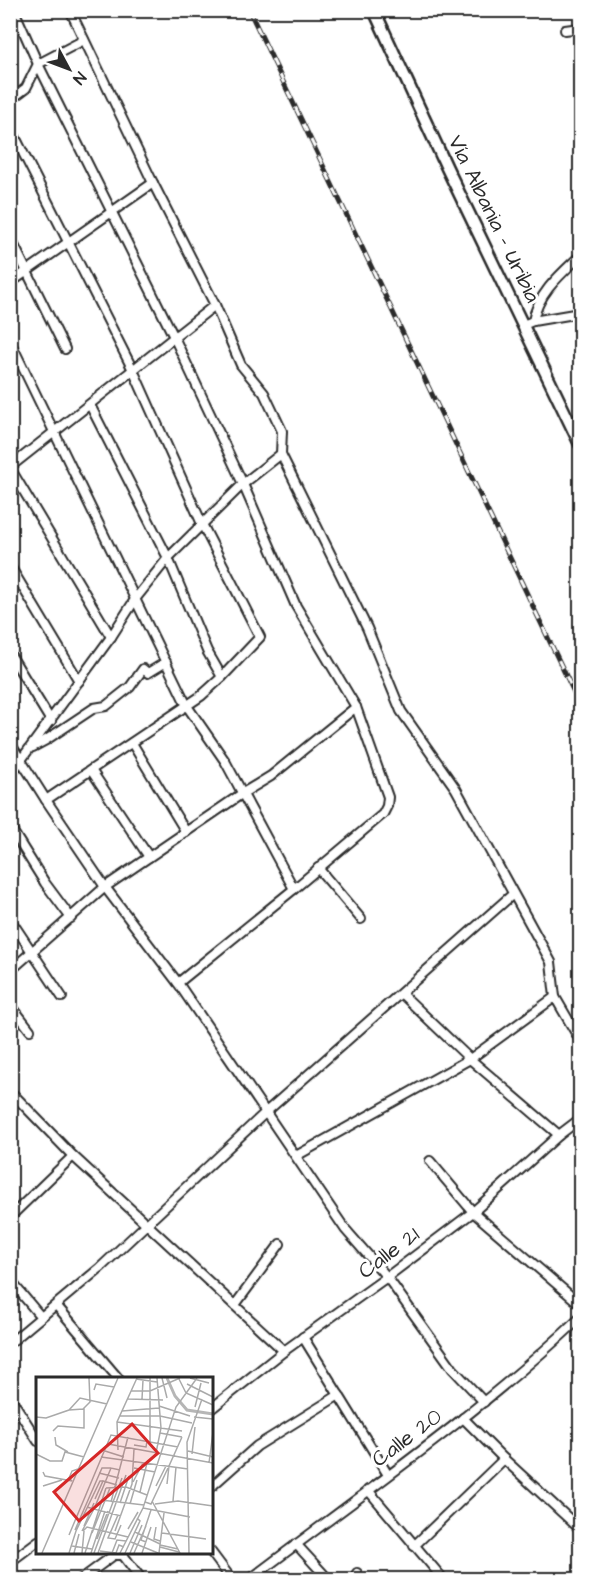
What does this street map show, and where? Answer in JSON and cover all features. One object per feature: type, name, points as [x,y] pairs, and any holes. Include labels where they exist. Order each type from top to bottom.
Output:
[{"type":"main road","name":"Vía Albania - Uribia","points":[[374,10],[447,168],[528,323],[580,444]]},
{"type":"street","points":[[14,10],[38,64],[174,337],[243,484],[296,606],[356,707],[388,796],[383,814],[178,982]]},
{"type":"street","points":[[70,10],[241,365],[264,393],[282,431],[281,454],[367,628],[401,711],[456,789],[551,962],[555,997],[580,1040]]},
{"type":"street","points":[[565,30],[580,28]]},
{"type":"street","points":[[10,100],[26,88],[38,64],[84,40]]},
{"type":"street","points":[[10,127],[133,370],[202,524],[260,637],[201,696],[46,800]]},
{"type":"street","points":[[10,283],[153,183]]},
{"type":"street","points":[[10,237],[65,350]]},
{"type":"street","points":[[528,323],[543,294],[580,256]]},
{"type":"street","points":[[111,637],[10,467],[214,305]]},
{"type":"street","points":[[528,323],[580,313]]},
{"type":"street","points":[[10,341],[187,706],[225,761],[294,889]]},
{"type":"street","points":[[90,405],[168,558],[207,651],[222,677]]},
{"type":"street","points":[[10,775],[111,637],[136,598],[168,558],[243,484],[281,454]]},
{"type":"street","points":[[10,566],[79,681]]},
{"type":"street","points":[[10,654],[51,721]]},
{"type":"street","points":[[32,747],[94,708],[106,706],[130,687],[143,669],[148,674],[166,662]]},
{"type":"street","points":[[10,971],[105,887],[271,776],[356,707]]},
{"type":"street","points":[[10,743],[105,887],[178,982],[345,1229],[387,1277],[453,1369],[484,1402]]},
{"type":"street","points":[[132,743],[186,832]]},
{"type":"street","points":[[91,770],[149,857]]},
{"type":"street","points":[[10,826],[71,918]]},
{"type":"street","points":[[318,868],[362,919]]},
{"type":"street","points":[[10,1343],[101,1267],[266,1112],[513,894]]},
{"type":"street","points":[[10,919],[62,997]]},
{"type":"street","points":[[402,994],[470,1059],[559,1135]]},
{"type":"street","points":[[296,1156],[470,1059],[555,997]]},
{"type":"street","points":[[10,1004],[30,1030]]},
{"type":"street","points":[[10,1091],[73,1156],[284,1351]]},
{"type":"street","name":"Calle 21","points":[[213,1407],[284,1351],[473,1212],[580,1119]]},
{"type":"street","points":[[10,1217],[73,1156]]},
{"type":"street","points":[[430,1161],[473,1212],[580,1304]]},
{"type":"street","points":[[235,1305],[280,1244]]},
{"type":"street","points":[[10,1280],[41,1317]]},
{"type":"street","points":[[56,1305],[117,1377]]},
{"type":"street","name":"Calle 20","points":[[249,1580],[484,1402],[534,1362],[580,1318]]},
{"type":"street","points":[[303,1337],[388,1475]]},
{"type":"street","points":[[213,1485],[257,1446],[339,1395]]},
{"type":"street","points":[[10,1397],[36,1438]]},
{"type":"street","points":[[463,1418],[580,1529]]},
{"type":"street","points":[[414,1546],[504,1459]]},
{"type":"street","points":[[368,1490],[444,1580]]},
{"type":"street","points":[[10,1562],[36,1542]]},
{"type":"street","points":[[296,1544],[329,1580]]},
{"type":"street","points":[[212,1554],[232,1580]]},
{"type":"street","points":[[80,1580],[114,1556],[123,1555],[142,1580]]},
{"type":"street","points":[[10,1569],[18,1580]]},
{"type":"railway","points":[[249,10],[580,705]]}]
